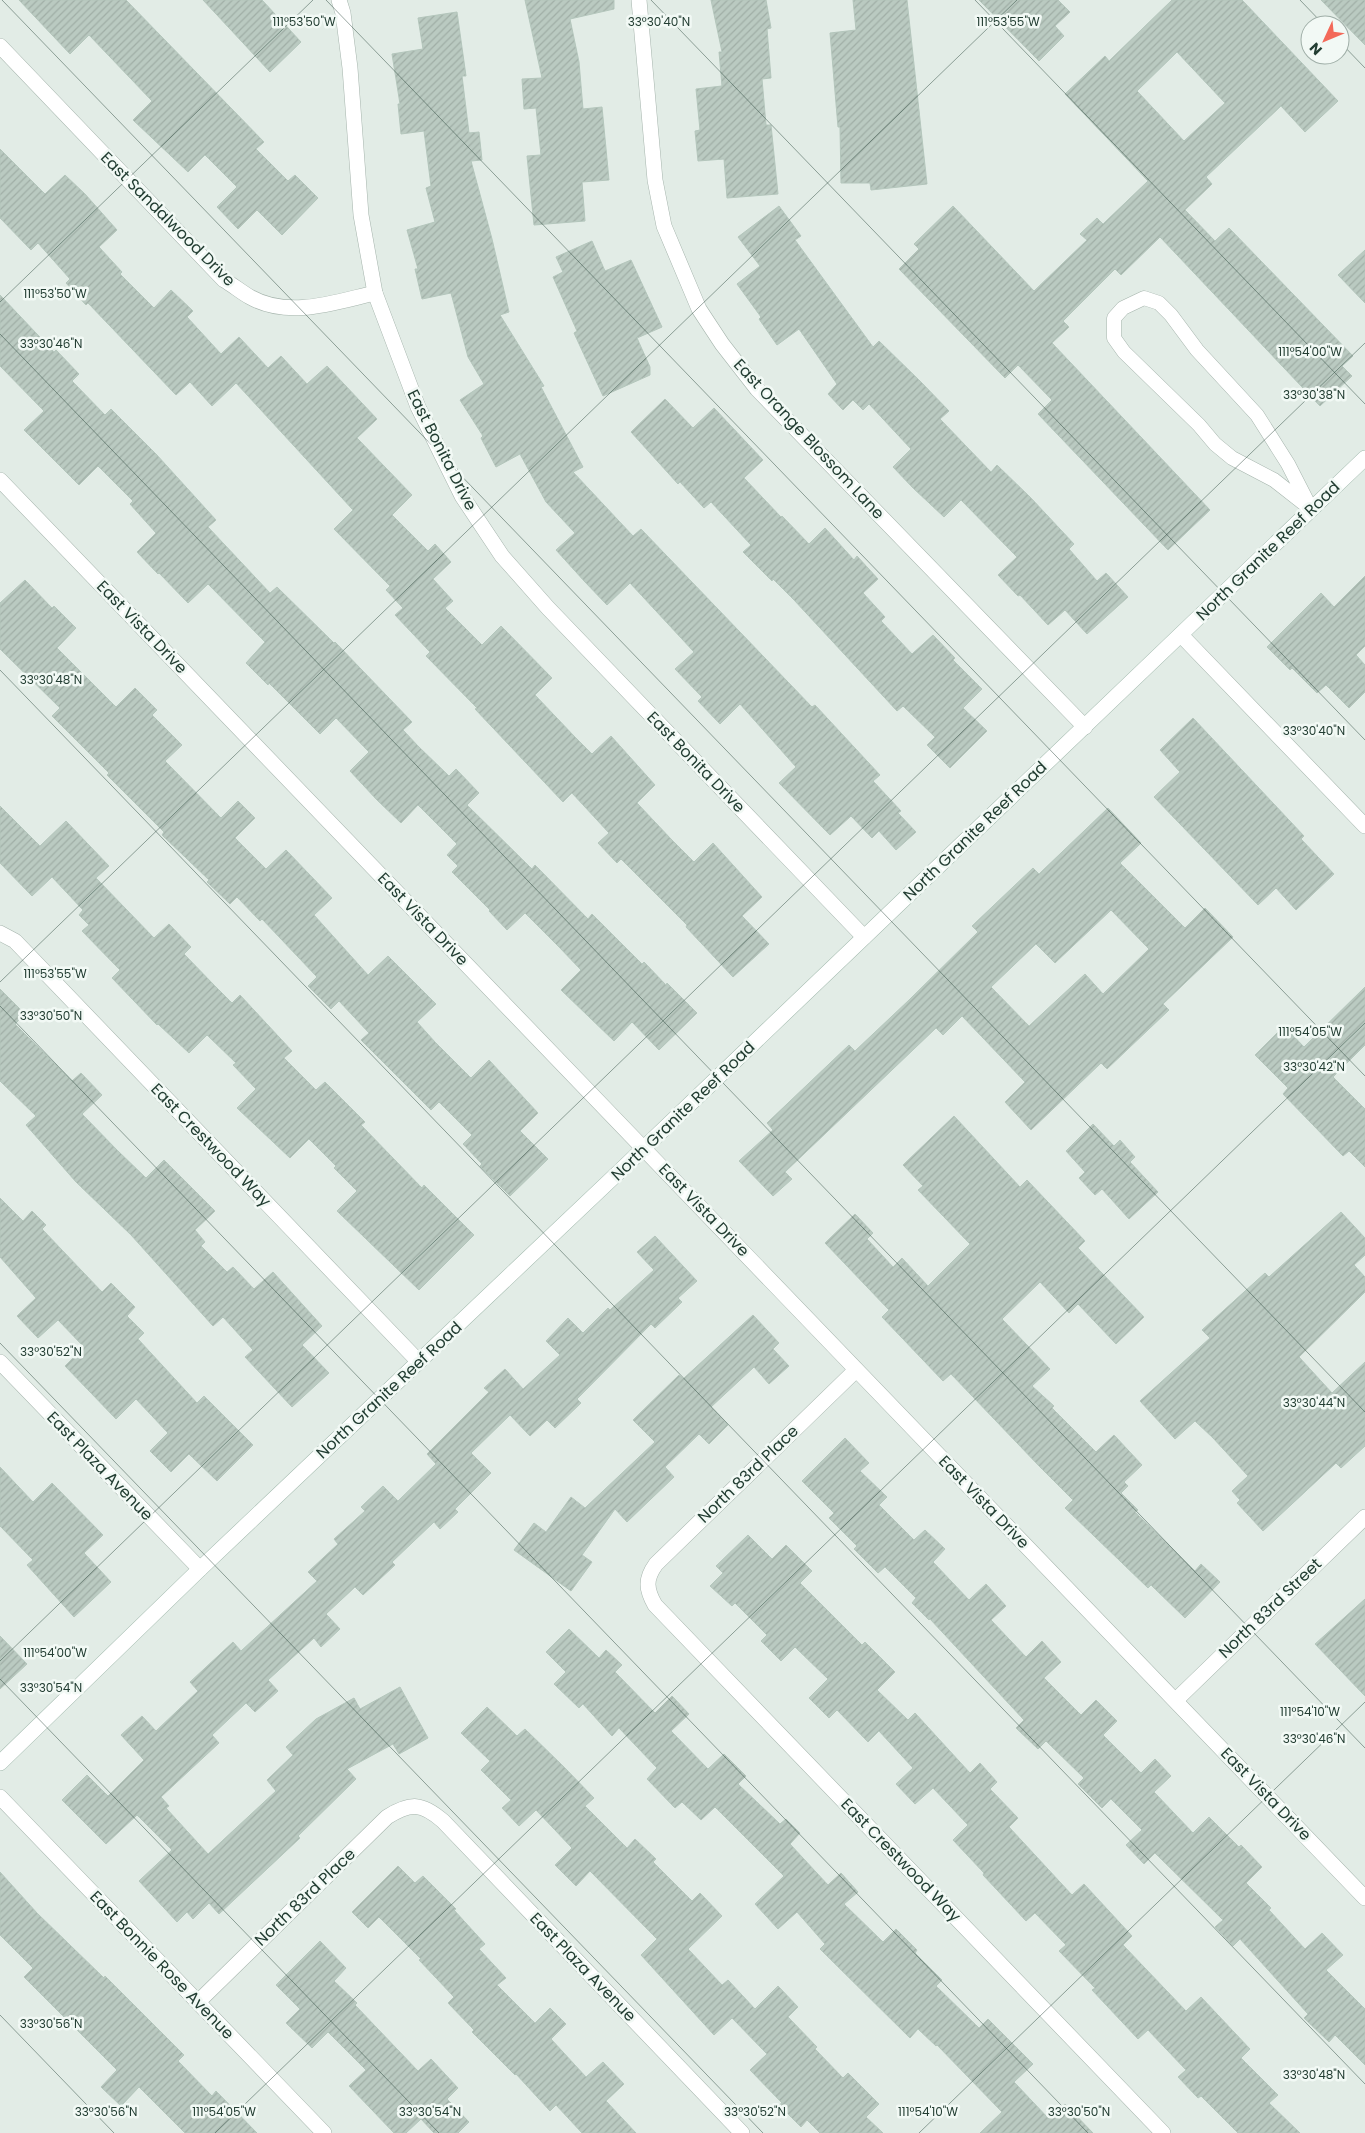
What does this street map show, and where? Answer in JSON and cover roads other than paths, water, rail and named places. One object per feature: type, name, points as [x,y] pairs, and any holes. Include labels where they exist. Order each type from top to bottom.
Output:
[{"type":"street","name":"East Bonita Drive","points":[[338,0],[343,13],[350,68],[361,215],[375,293],[418,407],[462,496],[502,556],[548,608],[864,937]]},
{"type":"street","name":"East Orange Blossom Lane","points":[[639,0],[655,180],[664,226],[700,309],[722,344],[757,388],[1085,727]]},
{"type":"street","name":"East Sandalwood Drive","points":[[0,46],[218,273],[252,298],[276,306],[306,308],[375,293]]},
{"type":"street","name":"North Granite Reef Road","points":[[0,1763],[200,1569],[644,1148],[1365,458]]},
{"type":"street","name":"East Vista Drive","points":[[0,480],[1365,1898]]},
{"type":"street","points":[[1181,635],[1365,826]]},
{"type":"street","name":"East Crestwood Way","points":[[0,933],[15,941],[419,1362]]},
{"type":"street","name":"East Plaza Avenue","points":[[0,1362],[200,1569]]},
{"type":"street","name":"North 83rd Place","points":[[647,1583],[649,1574],[656,1564],[856,1370]]},
{"type":"street","name":"North 83rd Street","points":[[1176,1700],[1365,1517]]},
{"type":"street","name":"East Crestwood Way","points":[[647,1583],[648,1594],[655,1605],[1163,2133]]},
{"type":"street","name":"East Bonnie Rose Avenue","points":[[0,1797],[324,2133]]},
{"type":"street","name":"North 83rd Place","points":[[198,2002],[388,1817],[399,1809],[419,1805]]},
{"type":"street","name":"East Plaza Avenue","points":[[419,1805],[431,1811],[443,1821],[742,2133]]},
{"type":"lane","points":[[1144,298],[1159,303],[1171,315],[1197,350],[1257,415],[1288,464],[1312,510],[1274,480],[1232,458],[1215,444],[1124,352],[1114,338],[1113,327],[1114,318],[1123,308],[1144,298]]}]
